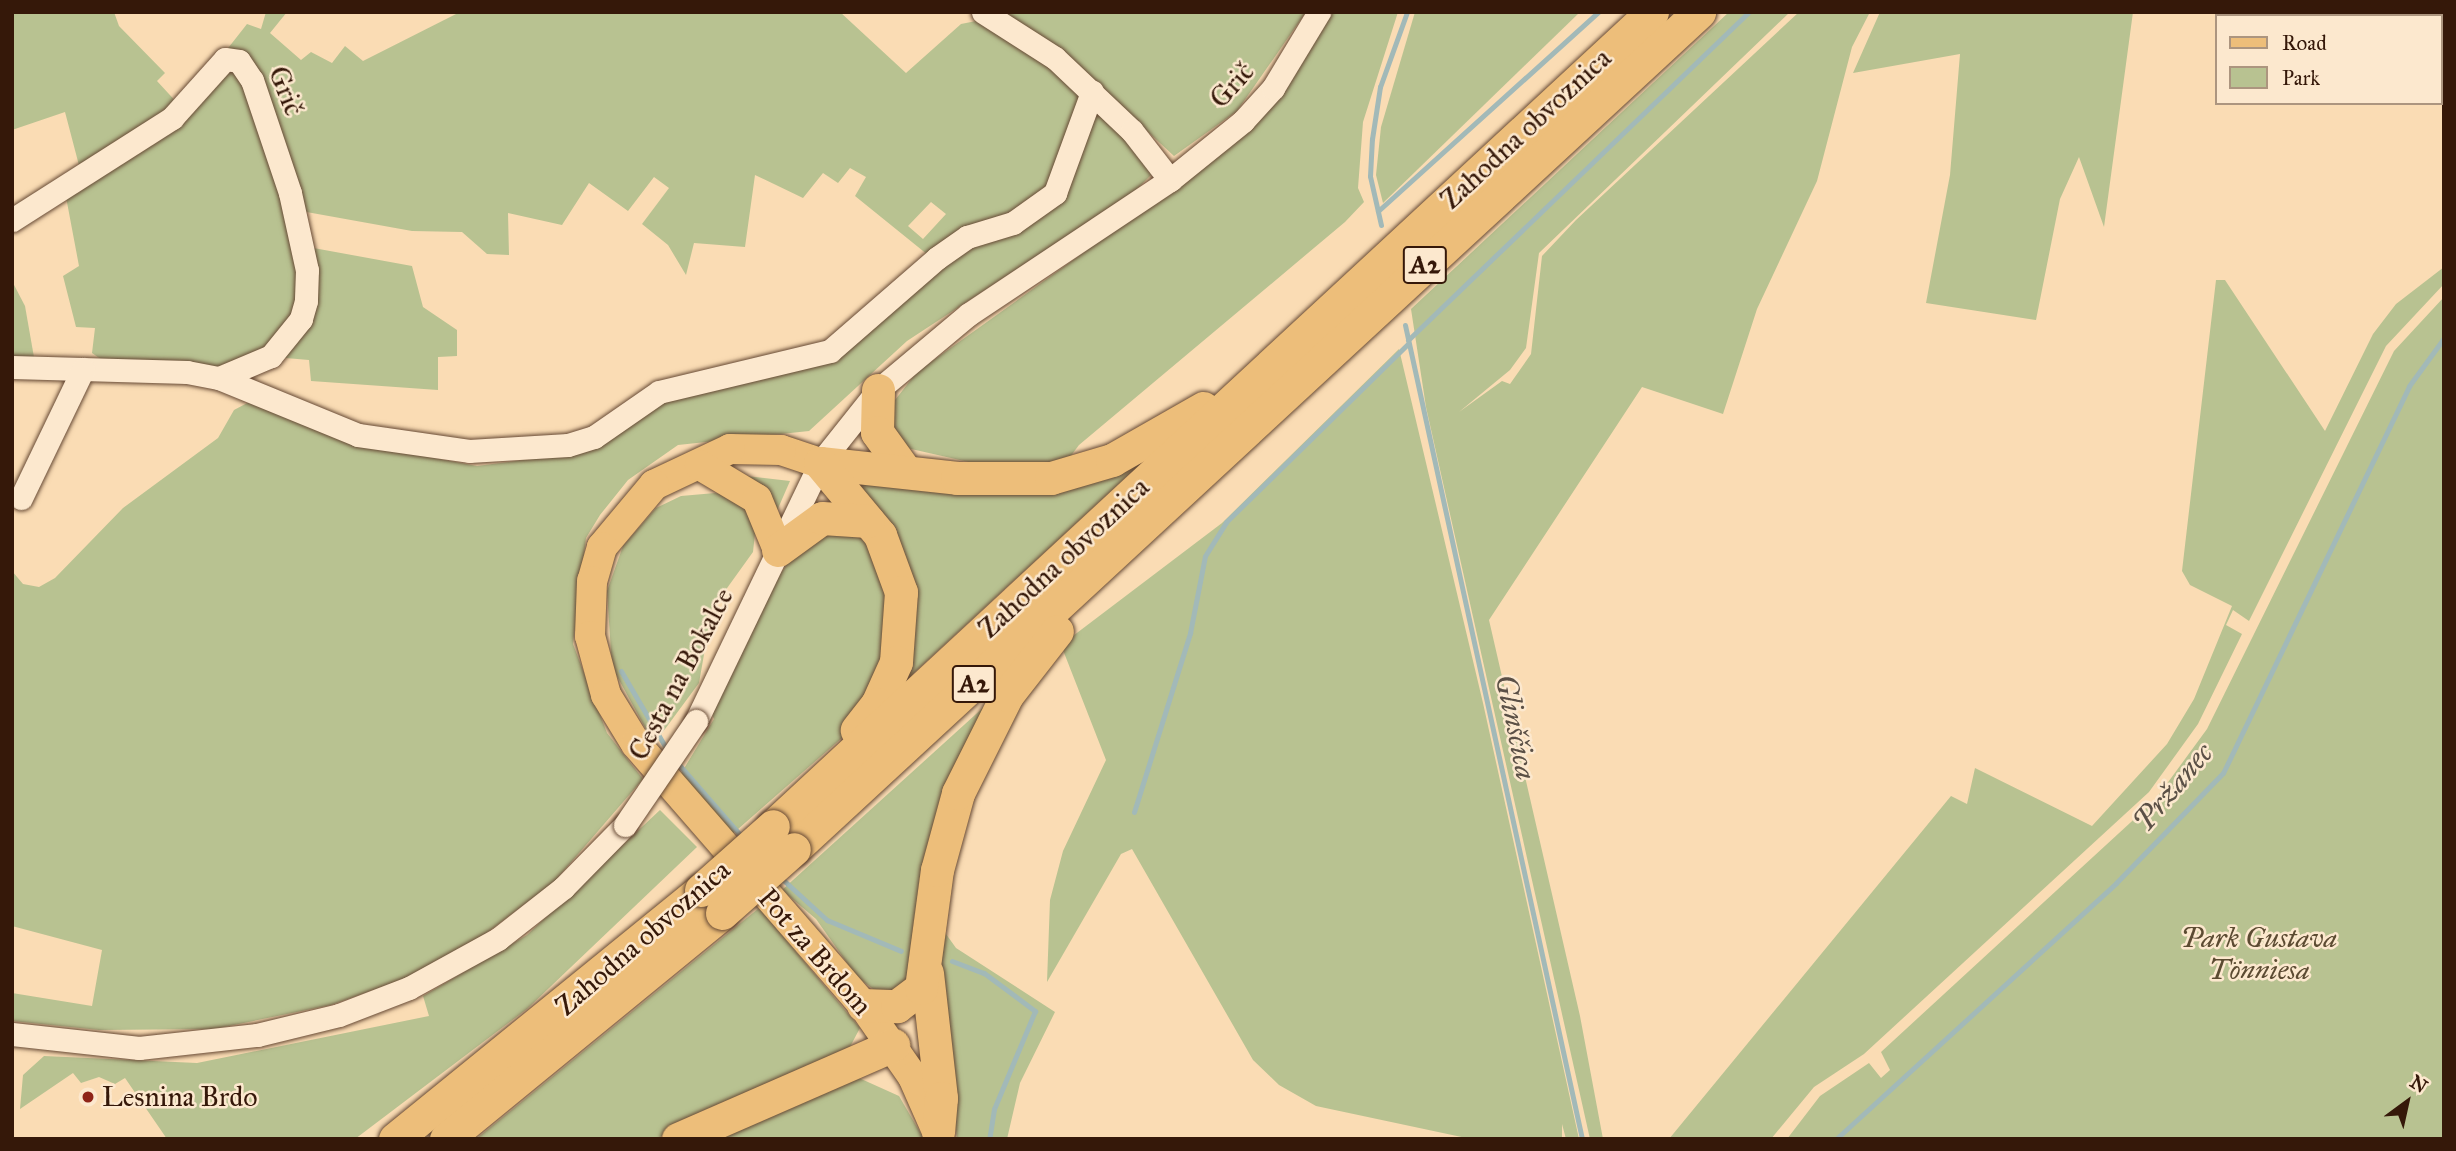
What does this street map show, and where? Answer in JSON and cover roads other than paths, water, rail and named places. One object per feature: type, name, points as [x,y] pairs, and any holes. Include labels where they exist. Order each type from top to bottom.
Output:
[{"type":"highway","name":"Zahodna obvoznica","points":[[783,838],[835,770],[1652,12]]},
{"type":"highway","name":"Zahodna obvoznica","points":[[446,1139],[783,838],[1153,517],[1699,12]]},
{"type":"highway","points":[[820,463],[1006,481],[1078,473],[1175,428],[1240,376],[1283,355]]},
{"type":"highway","points":[[878,390],[877,432],[905,471]]},
{"type":"highway","points":[[820,463],[868,521],[899,580],[901,640],[888,684],[847,740],[835,770]]},
{"type":"highway","points":[[939,1135],[941,1098],[926,973],[937,870],[978,748],[1028,666],[1130,557],[1153,517]]},
{"type":"highway","points":[[778,550],[822,518],[868,521]]},
{"type":"highway","name":"Zahodna obvoznica","points":[[395,1139],[712,902]]},
{"type":"highway","points":[[863,1005],[903,1003],[926,973]]},
{"type":"highway","points":[[678,1139],[892,1045]]},
{"type":"main road","points":[[694,465],[820,463]]},
{"type":"main road","points":[[694,465],[757,499],[778,550]]},
{"type":"main road","name":"Pot za Brdom","points":[[694,465],[636,501],[602,547],[589,607],[596,666],[620,721],[652,766],[863,1005],[892,1045],[939,1135]]},
{"type":"street","points":[[983,12],[1046,51],[1092,92],[1170,180]]},
{"type":"street","name":"Grič","points":[[878,390],[970,314],[1170,180],[1273,89],[1319,12]]},
{"type":"street","name":"Grič","points":[[12,220],[172,118],[225,59],[239,61],[252,80],[290,193],[307,270],[306,301],[301,320],[271,356],[219,378]]},
{"type":"street","points":[[12,367],[144,368],[219,378],[358,435],[510,452],[594,437],[659,391],[830,351],[937,258],[1042,205],[1064,179],[1092,92]]},
{"type":"street","points":[[21,498],[83,369]]},
{"type":"street","name":"Cesta na Bokalce","points":[[12,1034],[138,1048],[257,1035],[339,1015],[417,984],[498,939],[563,888],[625,825],[696,721],[820,463],[878,390]]},
{"type":"waterway","name":"Glinščica","points":[[1381,225],[1370,176],[1372,139],[1380,87],[1407,12]]},
{"type":"waterway","points":[[1378,211],[1598,12]]},
{"type":"waterway","points":[[1408,340],[1749,12]]},
{"type":"waterway","name":"Glinščica","points":[[1405,325],[1582,1139]]},
{"type":"waterway","name":"Pržanec","points":[[1836,1139],[2116,883],[2223,773],[2409,386],[2444,338]]},
{"type":"waterway","points":[[1134,812],[1190,633],[1205,556],[1226,522],[1408,344]]},
{"type":"waterway","points":[[621,671],[669,753]]},
{"type":"waterway","points":[[675,760],[742,837]]},
{"type":"waterway","points":[[780,877],[827,920],[901,951]]},
{"type":"waterway","name":"Glinščica","points":[[952,961],[984,973],[1035,1011],[994,1109],[989,1139]]},
{"type":"place","name":"Lesnina Brdo","points":[[88,1097]]},
{"type":"park label","name":"Park Gustava Tönniesa","points":[[2259,954]]}]
